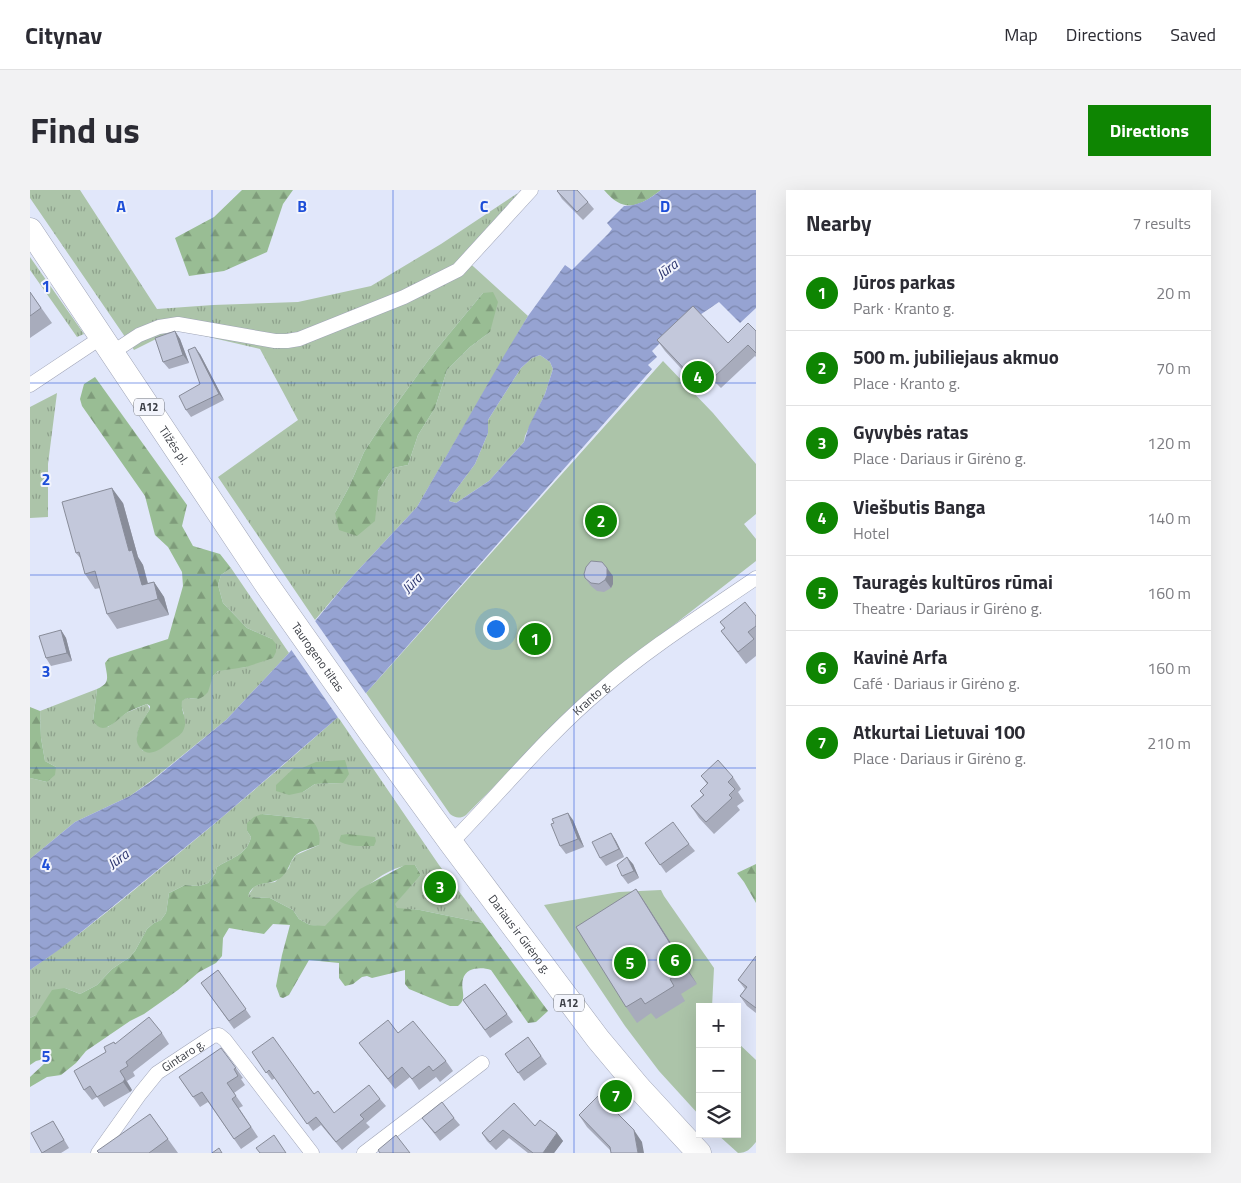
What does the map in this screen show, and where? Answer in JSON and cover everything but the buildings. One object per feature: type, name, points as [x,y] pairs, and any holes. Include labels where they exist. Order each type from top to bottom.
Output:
[{"type":"highway","name":"Tilžės pl.","points":[[30,230],[267,585]]},
{"type":"highway","name":"Taurogeno tiltas","points":[[267,585],[369,730]]},
{"type":"highway","name":"Dariaus ir Girėno g.","points":[[369,730],[598,1039],[639,1088],[699,1153]]},
{"type":"street","points":[[30,385],[108,345],[159,327],[178,324],[274,341],[299,339],[404,298],[458,270],[531,190]]},
{"type":"street","name":"Kranto g.","points":[[451,843],[550,738],[603,688],[657,647],[756,578]]},
{"type":"street","name":"Gintaro g.","points":[[98,1153],[140,1094],[158,1073],[212,1036],[219,1035],[225,1040],[312,1153]]},
{"type":"street","points":[[364,1153],[482,1063]]},
{"type":"green space","points":[[30,190],[80,190],[157,309],[298,302],[371,286],[441,244],[518,193],[463,257],[528,316],[417,507],[348,581],[315,620],[218,477],[298,420],[260,349],[183,331],[170,332],[134,350],[30,198]],"holes":[[[483,293],[490,332],[470,347],[447,370],[435,408],[418,435],[408,465],[393,468],[378,491],[335,513],[364,452],[382,424],[435,351]]]},
{"type":"green space","points":[[242,190],[293,190],[283,204],[267,252],[224,271],[189,276],[175,238],[214,217]]},
{"type":"green space","points":[[604,190],[661,190],[639,204],[625,205],[611,198]]},
{"type":"green space","points":[[30,257],[84,334],[77,337],[30,270]]},
{"type":"green space","points":[[493,292],[498,302],[490,332],[470,347],[447,370],[435,408],[418,435],[408,465],[393,468],[378,491],[375,521],[357,536],[339,530],[335,513],[364,452],[382,424],[435,351],[483,293]]},
{"type":"green space","points":[[540,355],[550,362],[553,369],[545,394],[524,442],[489,481],[456,503],[449,501],[475,464],[488,433],[488,420],[521,368],[532,358]]},
{"type":"green space","points":[[663,361],[713,413],[756,464],[756,514],[744,524],[756,539],[756,561],[586,693],[466,815],[454,816],[450,814],[366,693]]},
{"type":"green space","points":[[95,377],[187,505],[182,526],[193,546],[220,554],[231,568],[221,575],[218,585],[223,603],[247,628],[272,639],[276,644],[276,652],[273,658],[246,667],[218,671],[213,676],[208,692],[204,696],[199,699],[187,698],[182,701],[185,719],[183,731],[164,747],[148,753],[140,748],[137,733],[150,706],[147,704],[135,709],[109,726],[101,728],[93,721],[97,689],[106,682],[105,663],[109,658],[168,639],[183,586],[182,572],[168,547],[155,535],[145,496],[82,406],[80,399],[84,384]]},
{"type":"green space","points":[[57,393],[48,464],[48,517],[30,518],[30,407]]},
{"type":"green space","points":[[231,568],[289,653],[226,720],[151,781],[130,796],[75,822],[30,859],[30,778],[47,782],[56,767],[45,761],[41,738],[40,711],[97,689],[93,721],[108,727],[126,713],[147,704],[150,709],[137,735],[139,746],[143,751],[184,714],[181,701],[187,698],[199,699],[207,690],[212,678],[218,671],[227,668],[246,667],[272,639],[247,628],[223,603],[218,585],[221,575]]},
{"type":"green space","points":[[30,707],[40,711],[41,738],[45,761],[56,767],[55,775],[47,782],[30,778]]},
{"type":"green space","points":[[338,717],[439,865],[483,923],[420,910],[397,909],[394,904],[421,875],[415,865],[402,866],[377,878],[354,897],[325,927],[310,925],[299,919],[293,910],[270,898],[247,897],[254,887],[260,884],[275,882],[289,868],[296,855],[319,845],[310,819],[262,814],[247,831],[251,837],[246,848],[217,867],[215,874],[208,883],[199,886],[185,885],[169,893],[166,913],[161,920],[147,929],[130,957],[112,969],[97,985],[80,994],[65,988],[36,1015],[30,1018],[30,970],[133,891],[232,809]],"holes":[[[294,768],[302,768],[342,783],[315,784],[303,792]]]},
{"type":"green space","points":[[345,760],[349,774],[343,783],[315,784],[303,792],[289,795],[276,791],[276,785],[294,768],[302,768],[316,762]]},
{"type":"green space","points":[[262,814],[310,819],[318,831],[319,845],[297,854],[292,859],[283,876],[275,881],[253,888],[248,897],[270,898],[293,910],[299,919],[310,925],[325,926],[360,889],[405,865],[415,865],[421,875],[395,904],[397,908],[420,910],[483,923],[548,1011],[536,1022],[528,1023],[491,970],[483,968],[471,970],[465,975],[462,983],[463,1000],[458,1006],[450,1006],[409,989],[405,984],[405,970],[372,978],[362,977],[353,984],[345,986],[339,978],[339,963],[309,960],[289,995],[283,998],[280,997],[276,986],[290,925],[273,924],[264,934],[229,928],[223,938],[222,956],[216,963],[199,972],[178,990],[144,1014],[130,1021],[86,1051],[76,1063],[61,1075],[47,1077],[30,1087],[30,1077],[46,1062],[44,1059],[30,1065],[30,1018],[36,1015],[52,990],[65,988],[80,994],[97,985],[112,969],[130,957],[147,929],[161,920],[166,913],[169,893],[185,885],[199,886],[208,883],[215,874],[217,867],[246,848],[251,837],[247,831],[247,823],[254,817]]},
{"type":"green space","points":[[341,835],[375,837],[376,841],[374,846],[365,846],[351,845],[339,841]]},
{"type":"green space","points":[[756,864],[756,903],[737,873]]},
{"type":"green space","points":[[661,890],[714,968],[712,1003],[696,1003],[696,1112],[659,1071],[625,1026],[544,905],[619,892]]},
{"type":"green space","points":[[741,1046],[756,1060],[756,1142],[748,1150],[738,1153],[721,1138],[741,1138]]},
{"type":"water","name":"Jūra","points":[[661,190],[756,190],[756,308],[740,323],[719,302],[663,340],[652,351],[657,357],[648,365],[652,369],[366,693],[220,819],[60,949],[30,970],[30,859],[75,822],[130,796],[152,781],[226,720],[289,653],[348,581],[417,507],[528,316],[565,265],[572,270],[608,234],[612,229],[607,223],[624,206],[639,203]],"holes":[[[540,355],[550,362],[553,369],[545,394],[529,426],[524,442],[489,481],[456,503],[449,501],[475,464],[488,433],[488,420],[521,368],[532,358]]]},
{"type":"pier","points":[[313,618],[367,695],[339,719],[290,648]]},
{"type":"place","name":"Viešbutis Banga","points":[[698,377]]},
{"type":"place","name":"500 m. jubiliejaus akmuo","points":[[601,521]]},
{"type":"place","name":"Jūros parkas","points":[[535,639]]},
{"type":"place","name":"Gyvybės ratas","points":[[440,887]]},
{"type":"place","name":"Kavinė Arfa","points":[[675,960]]},
{"type":"place","name":"Tauragės kultūros rūmai","points":[[630,963]]},
{"type":"place","name":"Atkurtai Lietuvai 100","points":[[616,1096]]}]
